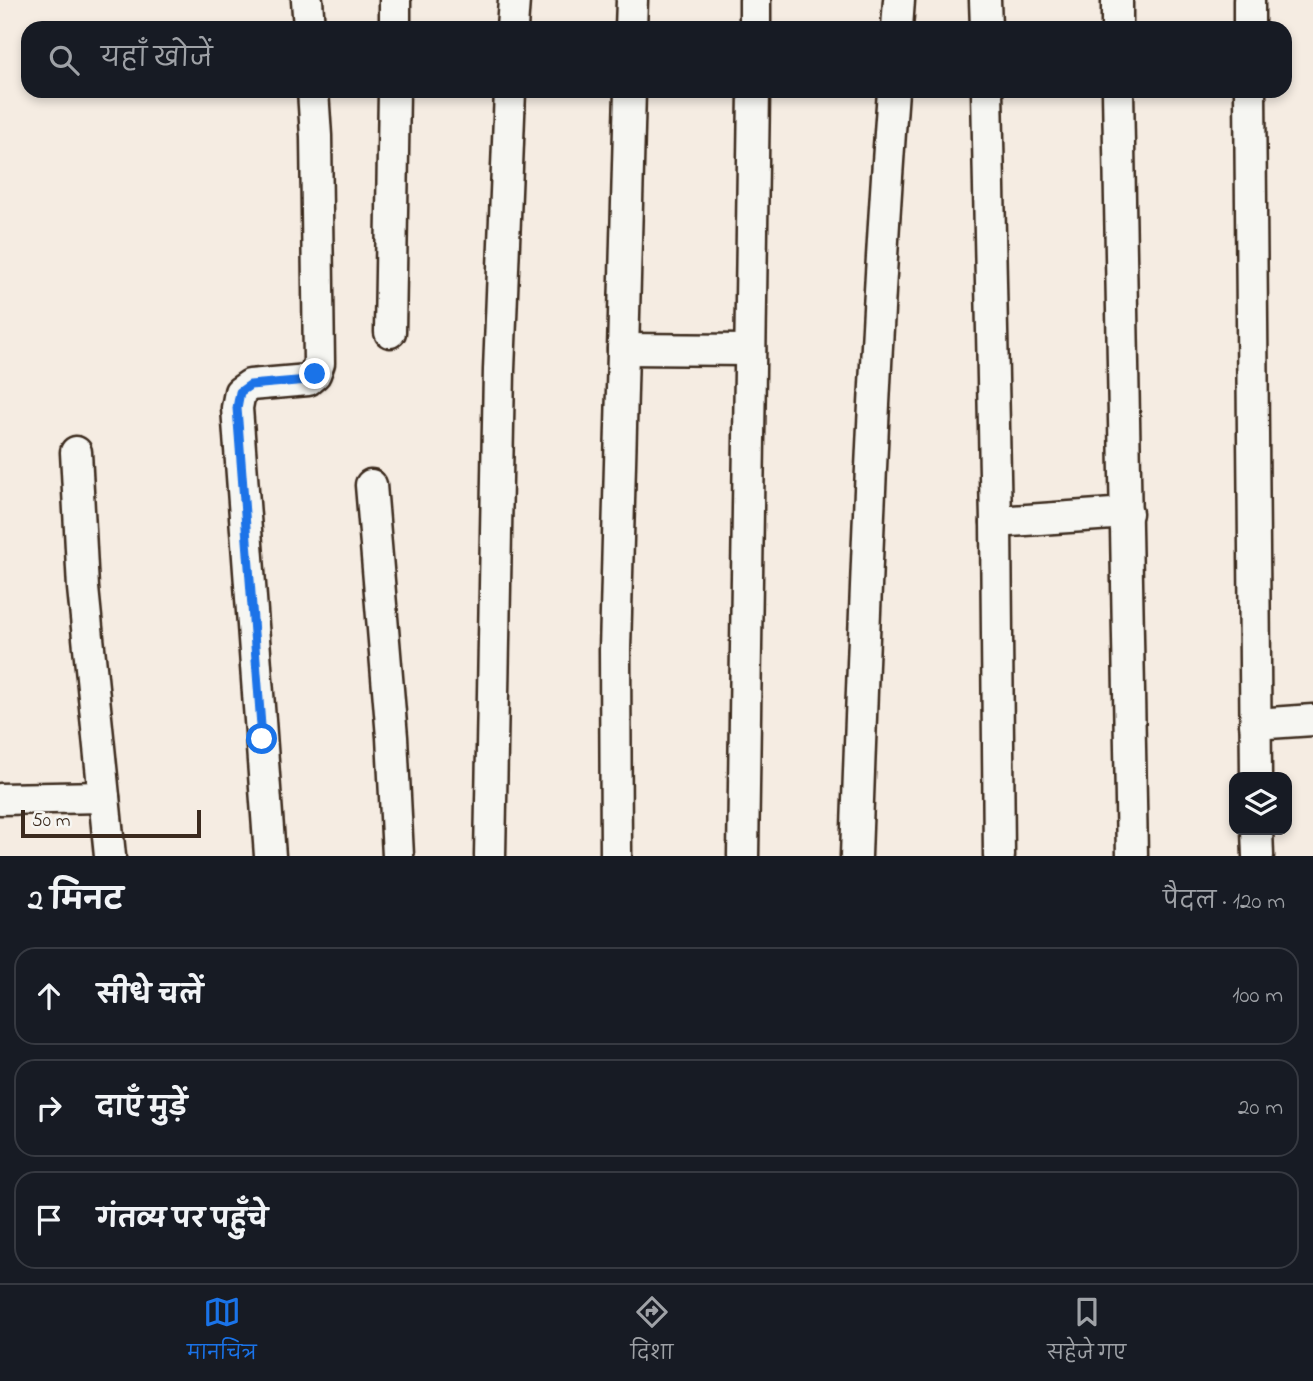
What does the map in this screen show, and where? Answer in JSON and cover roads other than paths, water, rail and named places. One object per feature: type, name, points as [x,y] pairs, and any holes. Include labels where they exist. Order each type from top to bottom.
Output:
[{"type":"street","points":[[307,0],[308,21]]},
{"type":"street","points":[[395,21],[396,0]]},
{"type":"street","points":[[513,21],[514,0]]},
{"type":"street","points":[[631,21],[632,0]]},
{"type":"street","points":[[755,0],[755,21]]},
{"type":"street","points":[[898,21],[899,0]]},
{"type":"street","points":[[985,0],[986,21]]},
{"type":"street","points":[[1117,0],[1117,21]]},
{"type":"street","points":[[1249,0],[1249,21]]},
{"type":"street","points":[[270,856],[237,408],[240,392],[250,385],[308,380],[315,374],[319,363],[313,98]]},
{"type":"street","points":[[390,332],[394,98]]},
{"type":"street","points":[[490,856],[499,370],[510,98]]},
{"type":"street","points":[[616,856],[615,650],[629,98]]},
{"type":"street","points":[[743,856],[754,98]]},
{"type":"street","points":[[856,856],[869,486],[892,98]]},
{"type":"street","points":[[987,98],[996,523],[999,856]]},
{"type":"street","points":[[1118,98],[1132,856]]},
{"type":"street","points":[[1250,98],[1256,772]]},
{"type":"street","points":[[623,349],[750,350]]},
{"type":"street","points":[[76,452],[83,588],[110,856]]},
{"type":"street","points":[[371,485],[392,737],[398,856]]},
{"type":"street","points":[[996,523],[1127,513]]},
{"type":"street","points":[[1255,724],[1313,720]]},
{"type":"street","points":[[0,799],[104,797]]},
{"type":"street","points":[[1257,835],[1258,856]]}]
